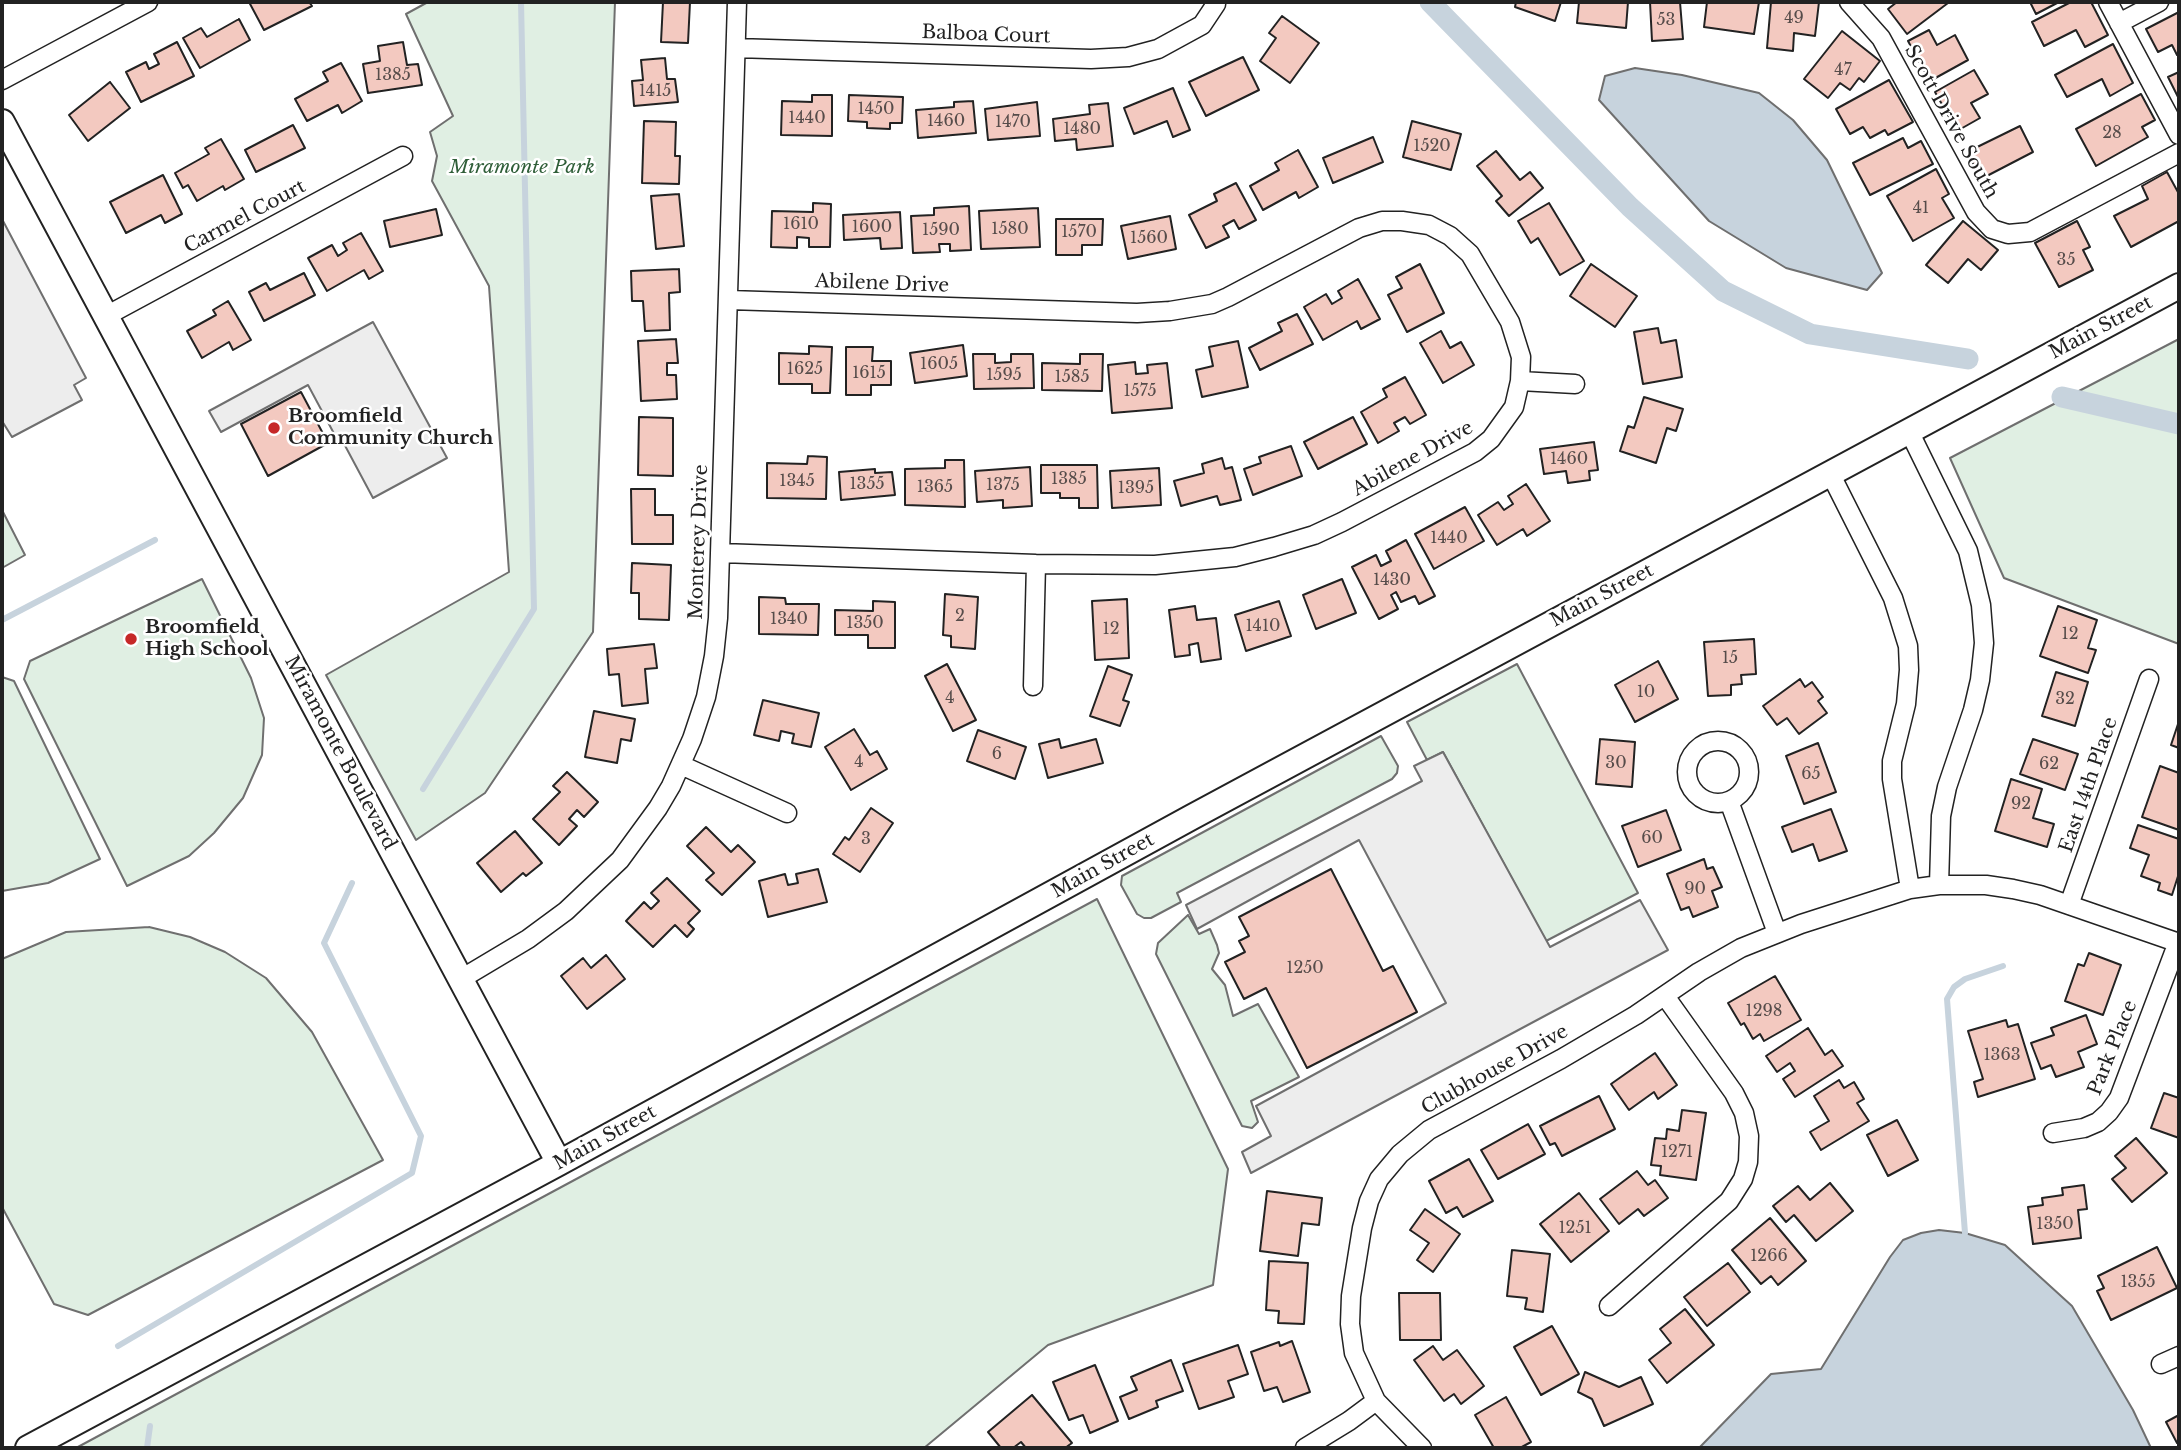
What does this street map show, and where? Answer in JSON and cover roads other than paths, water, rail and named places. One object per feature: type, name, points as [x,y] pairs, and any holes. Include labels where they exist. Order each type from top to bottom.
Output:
[{"type":"main road","name":"Miramonte Boulevard","points":[[2,122],[559,1163]]},
{"type":"main road","name":"Main Street","points":[[28,1448],[2179,286]]},
{"type":"street","points":[[2,80],[148,2]]},
{"type":"street","name":"Monterey Drive","points":[[461,979],[528,939],[598,883],[634,842],[658,808],[681,765],[706,696],[714,656],[721,553],[737,2]]},
{"type":"street","name":"Scott Drive South","points":[[1849,2],[1881,38],[1976,212],[1992,229],[2008,234],[2030,232],[2179,153]]},
{"type":"street","points":[[2108,2],[2179,135]]},
{"type":"street","points":[[2119,23],[2159,2]]},
{"type":"street","name":"Balboa Court","points":[[736,48],[1091,59],[1128,57],[1158,49],[1202,25],[1216,4]]},
{"type":"street","name":"Carmel Court","points":[[106,316],[403,156]]},
{"type":"street","name":"Abilene Drive","points":[[721,553],[1037,564],[1185,564],[1235,557],[1314,535],[1342,523],[1475,452],[1503,426],[1514,407],[1520,381],[1521,357],[1510,322],[1470,254],[1450,236],[1429,225],[1402,221],[1382,221],[1359,228],[1228,297],[1212,304],[1170,311],[1137,313],[729,300]]},
{"type":"street","points":[[1520,381],[1575,384]]},
{"type":"street","points":[[1909,431],[1968,551],[1981,605],[1983,643],[1980,680],[1947,787],[1941,816],[1939,885]]},
{"type":"street","points":[[1830,473],[1893,598],[1908,646],[1906,704],[1892,761],[1892,779],[1910,889]]},
{"type":"street","points":[[1034,686],[1037,564]]},
{"type":"street","name":"East 14th Place","points":[[2069,905],[2149,679]]},
{"type":"street","points":[[681,765],[787,813]]},
{"type":"street","points":[[1729,802],[1777,933]]},
{"type":"street","name":"Clubhouse Drive","points":[[1422,1448],[1376,1401],[1354,1353],[1350,1324],[1351,1296],[1369,1201],[1380,1179],[1399,1154],[1429,1130],[1562,1059],[1741,948],[1777,933],[1910,889],[1939,885],[2013,888],[2178,942]]},
{"type":"street","name":"Park Place","points":[[2053,1133],[2084,1128],[2098,1122],[2119,1098],[2178,942]]},
{"type":"street","points":[[1609,1306],[1729,1201],[1743,1179],[1748,1162],[1749,1136],[1739,1103],[1665,996]]},
{"type":"street","points":[[2161,1364],[2179,1356]]},
{"type":"street","points":[[1305,1448],[1376,1401]]},
{"type":"waterway","points":[[423,789],[534,609],[521,2]]},
{"type":"waterway","points":[[1430,2],[1630,207],[1723,291],[1810,334],[1968,359]]},
{"type":"waterway","points":[[2062,397],[2179,424]]},
{"type":"waterway","points":[[2,620],[155,540]]},
{"type":"waterway","points":[[118,1346],[412,1173],[421,1136],[324,943],[352,883]]},
{"type":"waterway","points":[[1965,1233],[1947,999],[1954,987],[1965,979],[2003,966]]},
{"type":"waterway","points":[[147,1448],[150,1426]]},
{"type":"place","name":"Broomfield Community Church","points":[[274,428]]},
{"type":"place","name":"Broomfield High School","points":[[131,639]]},
{"type":"park label","name":"Miramonte Park","points":[[522,168]]}]
